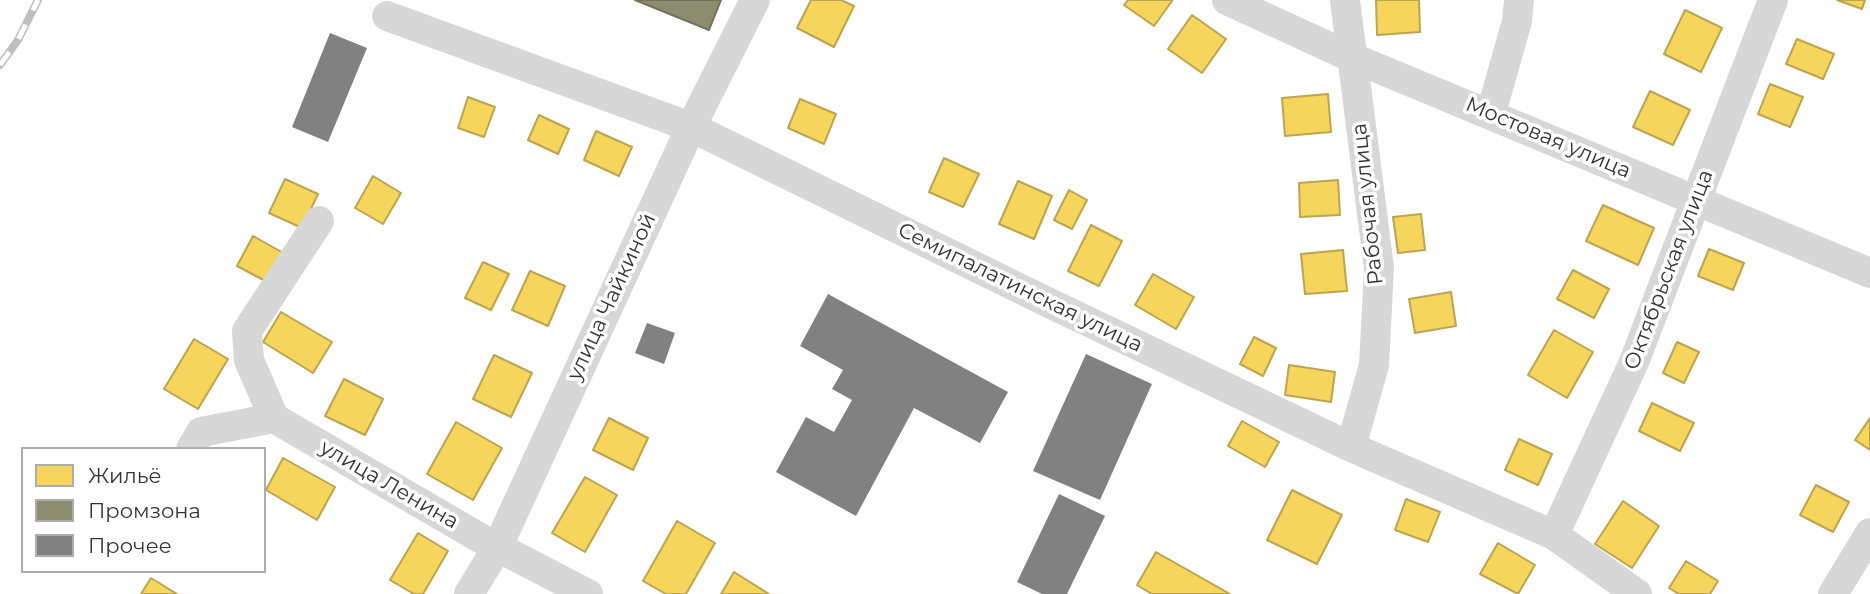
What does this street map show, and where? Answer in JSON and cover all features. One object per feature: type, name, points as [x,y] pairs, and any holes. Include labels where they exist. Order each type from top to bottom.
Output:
[{"type":"street","name":"улица Чайкиной","points":[[469,594],[498,546],[691,127],[755,0]]},
{"type":"street","name":"Мостовая улица","points":[[1227,0],[1351,57],[1870,273]]},
{"type":"street","name":"Рабочая улица","points":[[1345,0],[1379,268],[1374,365],[1351,447]]},
{"type":"street","points":[[1491,113],[1517,21],[1520,0]]},
{"type":"street","name":"Октябрьская улица","points":[[1554,535],[1634,362],[1773,0]]},
{"type":"street","name":"Семипалатинская улица","points":[[387,16],[691,127],[1351,447],[1554,535],[1637,594]]},
{"type":"street","points":[[192,447],[201,432],[274,418],[249,360],[247,331],[319,221]]},
{"type":"street","name":"улица Ленина","points":[[274,418],[498,546],[588,594]]},
{"type":"street","points":[[1833,594],[1870,533]]},
{"type":"building: Жильё","points":[[811,0],[841,0],[854,6],[834,47],[797,28]]},
{"type":"building: Жильё","points":[[1128,0],[1172,1],[1154,26],[1124,5]]},
{"type":"building: Жильё","points":[[1376,0],[1419,0],[1420,32],[1377,35]]},
{"type":"building: Жильё","points":[[1837,0],[1865,0],[1862,9]]},
{"type":"building: Жильё","points":[[1685,10],[1722,28],[1701,72],[1664,54]]},
{"type":"building: Жильё","points":[[1192,15],[1226,39],[1202,73],[1168,49]]},
{"type":"building: Жильё","points":[[1797,39],[1834,54],[1823,79],[1786,64]]},
{"type":"building: Жильё","points":[[1770,84],[1803,97],[1790,127],[1758,114]]},
{"type":"building: Жильё","points":[[1650,91],[1690,110],[1673,145],[1633,127]]},
{"type":"building: Жильё","points":[[1328,94],[1331,132],[1285,136],[1282,98]]},
{"type":"building: Жильё","points":[[468,97],[495,107],[484,137],[458,128]]},
{"type":"building: Жильё","points":[[800,99],[836,114],[824,144],[788,128]]},
{"type":"building: Жильё","points":[[539,115],[569,129],[558,154],[528,140]]},
{"type":"building: Жильё","points":[[596,131],[632,147],[619,176],[584,160]]},
{"type":"building: Жильё","points":[[944,158],[979,174],[963,207],[929,192]]},
{"type":"building: Жильё","points":[[373,176],[401,193],[383,224],[355,208]]},
{"type":"building: Жильё","points":[[285,179],[318,194],[302,228],[269,213]]},
{"type":"building: Жильё","points":[[1338,180],[1340,215],[1300,217],[1299,183]]},
{"type":"building: Жильё","points":[[1018,181],[1052,196],[1034,239],[999,224]]},
{"type":"building: Жильё","points":[[1069,190],[1087,200],[1072,229],[1054,220]]},
{"type":"building: Жильё","points":[[1603,205],[1654,228],[1638,265],[1586,241]]},
{"type":"building: Жильё","points":[[1421,214],[1425,250],[1398,253],[1393,217]]},
{"type":"building: Жильё","points":[[1091,225],[1122,241],[1099,286],[1068,271]]},
{"type":"building: Жильё","points":[[253,236],[287,255],[271,284],[237,266]]},
{"type":"building: Жильё","points":[[1709,249],[1744,263],[1733,290],[1698,276]]},
{"type":"building: Жильё","points":[[1343,250],[1347,291],[1305,294],[1301,254]]},
{"type":"building: Жильё","points":[[483,262],[509,274],[491,310],[465,298]]},
{"type":"building: Жильё","points":[[1573,270],[1609,289],[1594,318],[1557,299]]},
{"type":"building: Жильё","points":[[530,271],[565,286],[548,326],[512,310]]},
{"type":"building: Жильё","points":[[1153,274],[1194,297],[1176,329],[1135,305]]},
{"type":"building: Жильё","points":[[1451,292],[1456,326],[1415,333],[1409,299]]},
{"type":"building: Жильё","points":[[281,312],[332,342],[313,373],[263,342]]},
{"type":"building: Жильё","points":[[1554,330],[1593,352],[1567,398],[1528,375]]},
{"type":"building: Жильё","points":[[1254,337],[1276,348],[1263,376],[1240,364]]},
{"type":"building: Жильё","points":[[194,339],[228,359],[198,409],[164,389]]},
{"type":"building: Жильё","points":[[1677,342],[1699,352],[1684,383],[1663,373]]},
{"type":"building: Жильё","points":[[494,355],[532,373],[511,417],[473,399]]},
{"type":"building: Жильё","points":[[1289,365],[1335,372],[1331,402],[1285,395]]},
{"type":"building: Жильё","points":[[344,379],[383,399],[365,435],[325,416]]},
{"type":"building: Жильё","points":[[1652,403],[1694,423],[1680,451],[1639,431]]},
{"type":"building: Жильё","points":[[609,418],[648,438],[633,470],[593,450]]},
{"type":"building: Жильё","points":[[1870,418],[1870,450],[1855,440]]},
{"type":"building: Жильё","points":[[1242,421],[1279,442],[1265,467],[1228,446]]},
{"type":"building: Жильё","points":[[456,422],[502,448],[473,500],[427,474]]},
{"type":"building: Жильё","points":[[1519,439],[1552,454],[1538,485],[1505,470]]},
{"type":"building: Жильё","points":[[283,458],[335,487],[317,520],[266,490]]},
{"type":"building: Жильё","points":[[585,477],[617,495],[585,552],[552,533]]},
{"type":"building: Жильё","points":[[1816,485],[1849,502],[1833,532],[1800,515]]},
{"type":"building: Жильё","points":[[1292,490],[1342,515],[1317,564],[1267,540]]},
{"type":"building: Жильё","points":[[1406,499],[1440,512],[1428,542],[1395,530]]},
{"type":"building: Жильё","points":[[1623,501],[1659,526],[1632,568],[1595,544]]},
{"type":"building: Жильё","points":[[677,521],[715,543],[686,594],[666,594],[643,581]]},
{"type":"building: Жильё","points":[[418,533],[448,551],[423,594],[414,594],[390,580]]},
{"type":"building: Жильё","points":[[1498,543],[1535,565],[1518,594],[1480,574]]},
{"type":"building: Жильё","points":[[1156,552],[1230,594],[1152,594],[1137,585]]},
{"type":"building: Жильё","points":[[1686,561],[1718,581],[1710,594],[1679,594],[1669,588]]},
{"type":"building: Жильё","points":[[734,572],[769,594],[721,594]]},
{"type":"building: Жильё","points":[[151,578],[177,594],[141,594]]},
{"type":"building: Промзона","points":[[635,0],[721,0],[709,30]]},
{"type":"building: Прочее","points":[[330,33],[367,48],[328,142],[292,127]]},
{"type":"building: Прочее","points":[[828,294],[1008,392],[980,443],[914,408],[856,516],[776,472],[806,417],[834,432],[852,400],[832,389],[843,370],[800,346]]},
{"type":"building: Прочее","points":[[647,323],[675,333],[664,364],[635,353]]},
{"type":"building: Прочее","points":[[1086,354],[1152,384],[1100,500],[1033,471]]},
{"type":"building: Прочее","points":[[1059,494],[1105,516],[1067,594],[1042,594],[1017,582]]},
{"type":"railway","points":[[0,65],[18,40],[38,0]]}]
